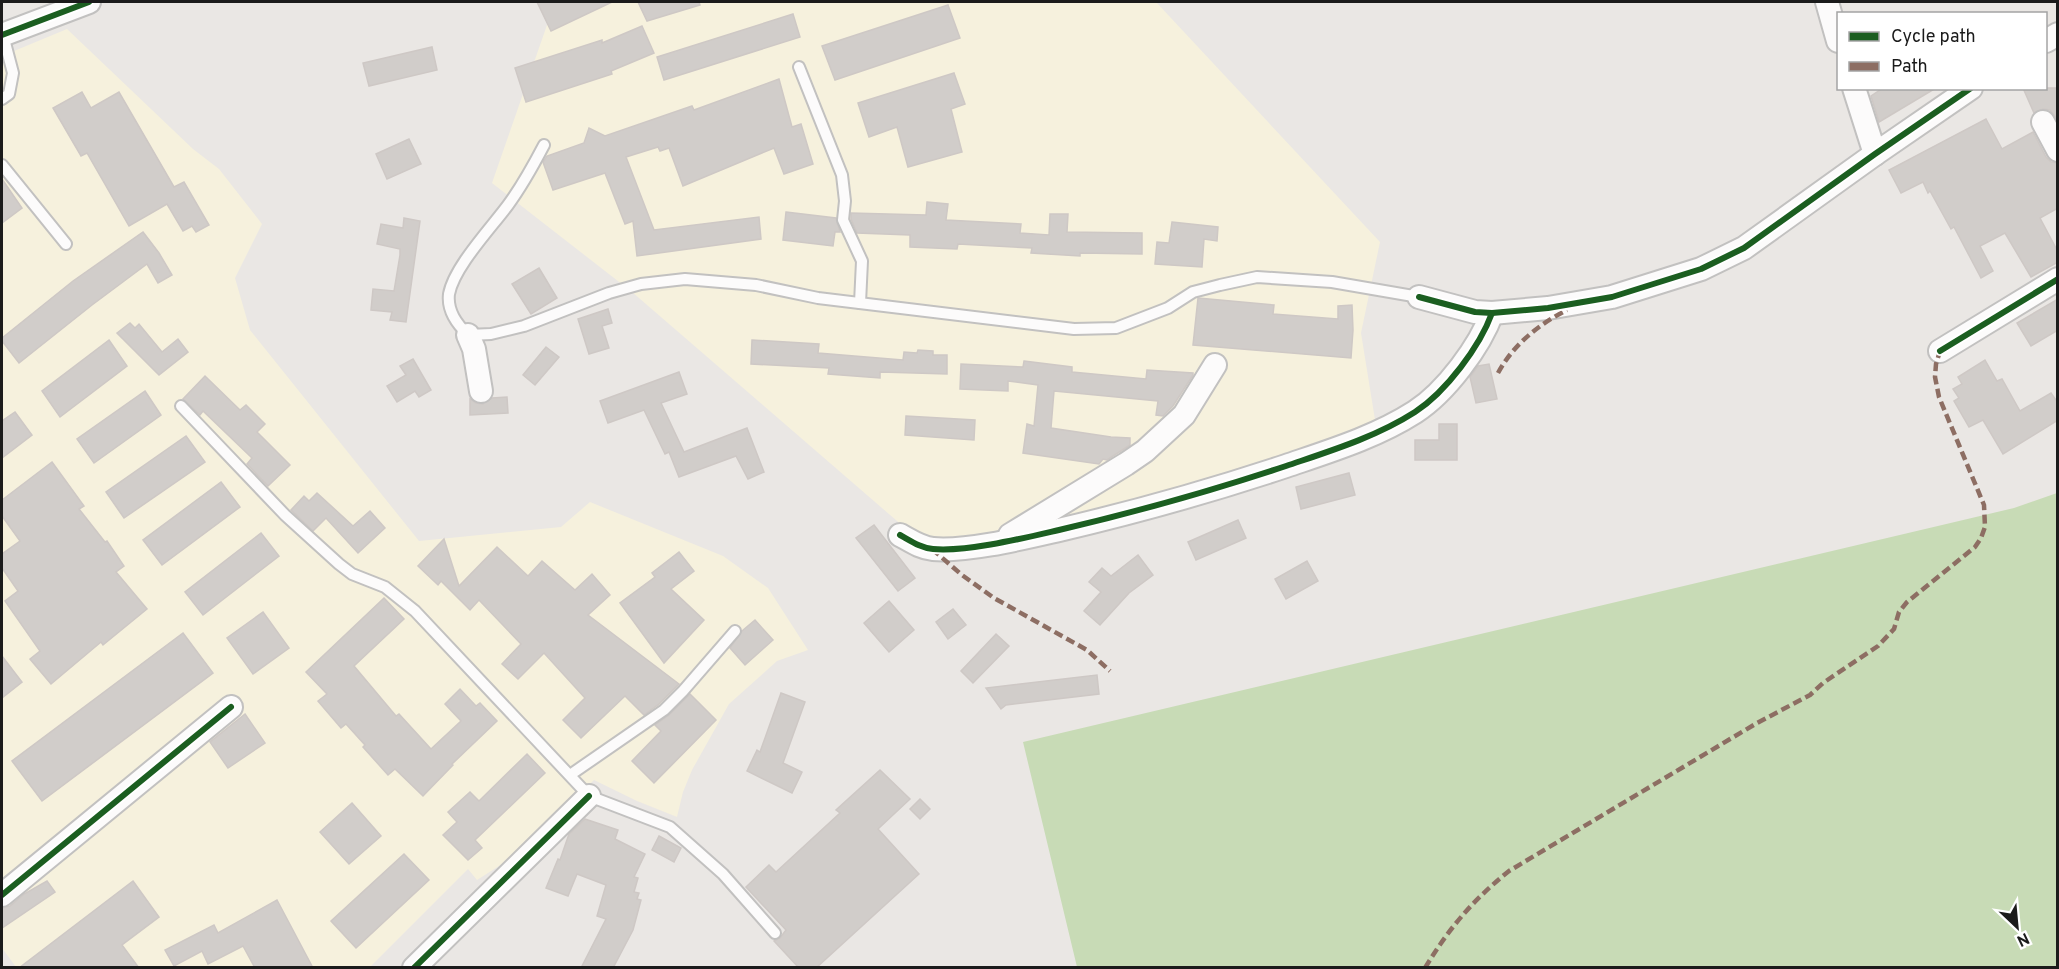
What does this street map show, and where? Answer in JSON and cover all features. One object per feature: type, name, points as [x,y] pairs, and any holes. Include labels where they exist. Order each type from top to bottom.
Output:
[{"type":"street","points":[[2,35],[88,2]]},
{"type":"street","points":[[1827,2],[1837,34]]},
{"type":"street","points":[[1855,90],[1875,154]]},
{"type":"street","points":[[1419,297],[1475,312],[1492,313],[1548,308],[1612,297],[1701,269],[1744,249],[1968,90]]},
{"type":"street","points":[[2043,122],[2058,150]]},
{"type":"street","points":[[1940,351],[2058,279]]},
{"type":"street","points":[[900,535],[920,546],[932,549],[963,548],[1027,537],[1153,508],[1246,480],[1345,446],[1394,425],[1418,410],[1455,373],[1486,329],[1492,313]]},
{"type":"street","points":[[468,335],[474,349],[481,391]]},
{"type":"street","points":[[998,542],[1145,451],[1184,415],[1215,365]]},
{"type":"street","points":[[2,895],[231,707]]},
{"type":"street","points":[[414,968],[589,796]]},
{"type":"lane","points":[[2,35],[13,73],[9,94],[2,99]]},
{"type":"lane","points":[[799,67],[842,175],[845,201],[843,220],[862,261],[860,303]]},
{"type":"lane","points":[[544,145],[525,181],[458,274],[449,294],[450,310],[459,326],[468,335],[491,334],[524,326],[609,293],[641,284],[685,279],[756,285],[819,298],[1074,329],[1116,328],[1168,308],[1193,292],[1257,278],[1332,282],[1419,297]]},
{"type":"lane","points":[[2,165],[66,244]]},
{"type":"lane","points":[[182,406],[269,499],[339,564],[352,574],[385,587],[415,611],[589,796],[670,827],[723,874],[775,933]]},
{"type":"lane","points":[[570,775],[664,710],[735,631]]},
{"type":"shaded area","points":[[555,2],[1156,2],[1380,242],[1361,333],[1376,426],[941,559],[632,292],[492,183]]},
{"type":"shaded area","points":[[67,29],[193,149],[219,169],[262,224],[235,278],[250,330],[419,541],[561,527],[590,502],[723,556],[768,588],[808,650],[777,661],[729,704],[692,770],[683,792],[677,817],[594,780],[510,859],[477,880],[468,869],[370,967],[16,967],[2,948],[2,56]]},
{"type":"green space","points":[[2057,493],[2057,967],[1077,967],[1023,742],[2014,508]]},
{"type":"building","points":[[537,2],[612,2],[551,31]]},
{"type":"building","points":[[638,2],[699,2],[700,5],[647,21]]},
{"type":"building","points":[[948,5],[960,38],[835,80],[822,46]]},
{"type":"building","points":[[793,14],[800,37],[664,80],[657,57]]},
{"type":"building","points":[[642,26],[654,53],[611,71],[612,74],[526,102],[515,68],[602,40],[602,43]]},
{"type":"building","points":[[432,47],[437,70],[369,86],[363,63]]},
{"type":"building","points":[[954,73],[965,104],[951,109],[962,152],[908,167],[897,127],[869,137],[858,103]]},
{"type":"building","points":[[779,79],[792,127],[801,124],[813,164],[784,174],[774,148],[683,186],[669,148],[660,151],[658,147],[626,157],[654,230],[759,217],[761,239],[637,256],[633,221],[625,224],[605,173],[553,190],[543,162],[547,156],[584,143],[589,128],[605,136],[692,106],[694,110]]},
{"type":"building","points":[[2058,88],[2058,120],[2050,110],[2043,109],[2034,113],[2024,90]]},
{"type":"building","points":[[1880,90],[1933,90],[1879,122],[1871,96]]},
{"type":"building","points":[[82,92],[91,108],[119,92],[174,187],[184,182],[209,225],[196,232],[192,226],[183,231],[167,204],[129,226],[87,153],[81,156],[53,108]]},
{"type":"building","points":[[1986,119],[2002,149],[2033,132],[2046,157],[2051,162],[2058,163],[2058,208],[2040,218],[2058,252],[2058,262],[2031,277],[2005,233],[1980,246],[1993,271],[1981,278],[1954,227],[1951,229],[1923,182],[1901,193],[1889,170]]},
{"type":"building","points":[[409,139],[421,164],[387,179],[376,154]]},
{"type":"building","points":[[2,179],[22,208],[2,223]]},
{"type":"building","points":[[927,202],[948,204],[946,220],[1021,224],[1020,233],[1049,235],[1050,214],[1068,214],[1067,232],[1142,233],[1142,254],[1080,253],[1080,256],[1031,253],[1032,248],[958,244],[957,249],[910,247],[910,235],[857,233],[851,219],[851,213],[926,215]]},
{"type":"building","points":[[786,212],[836,218],[840,232],[835,232],[833,246],[783,240]]},
{"type":"building","points":[[404,218],[420,221],[406,322],[390,320],[392,312],[371,310],[373,289],[394,291],[400,255],[400,249],[377,244],[381,224],[403,228]]},
{"type":"building","points":[[1172,222],[1218,227],[1217,241],[1204,239],[1202,267],[1155,264],[1157,242],[1169,243]]},
{"type":"building","points":[[143,232],[172,275],[158,283],[147,264],[19,363],[2,338],[73,281]]},
{"type":"building","points":[[539,268],[557,298],[531,314],[512,284]]},
{"type":"building","points":[[1198,298],[1274,305],[1273,314],[1338,319],[1338,306],[1352,305],[1351,358],[1193,345]]},
{"type":"building","points":[[2058,299],[2058,330],[2031,346],[2017,323]]},
{"type":"building","points":[[608,309],[612,323],[602,326],[609,348],[589,354],[578,319]]},
{"type":"building","points":[[130,323],[135,328],[139,324],[162,352],[178,339],[188,352],[159,375],[117,333]]},
{"type":"building","points":[[109,340],[127,366],[60,417],[42,391]]},
{"type":"building","points":[[752,340],[819,344],[818,353],[903,360],[904,352],[933,351],[933,355],[947,355],[947,374],[880,372],[880,378],[828,374],[829,368],[751,364]]},
{"type":"building","points":[[546,347],[559,357],[535,385],[523,375]]},
{"type":"building","points":[[413,359],[431,390],[419,397],[415,391],[397,402],[387,386],[406,375],[400,366]]},
{"type":"building","points":[[1985,360],[1997,381],[2002,379],[2020,411],[2051,393],[2058,403],[2058,420],[2003,454],[1983,420],[1969,427],[1954,401],[1959,398],[1953,389],[1962,384],[1958,377]]},
{"type":"building","points":[[1024,361],[1072,367],[1072,372],[1146,379],[1147,370],[1193,373],[1193,375],[1173,406],[1163,416],[1156,415],[1158,401],[1054,391],[1051,428],[1130,438],[1130,445],[1107,460],[1103,459],[1099,464],[1023,453],[1027,424],[1034,426],[1038,385],[1008,381],[1008,391],[960,389],[961,364],[1023,367]]},
{"type":"building","points":[[1489,364],[1497,399],[1476,403],[1470,377],[1478,366]]},
{"type":"building","points":[[679,372],[687,394],[661,403],[684,452],[747,428],[764,472],[748,479],[736,456],[679,477],[669,452],[665,454],[644,410],[608,423],[600,401]]},
{"type":"building","points":[[205,376],[240,410],[246,405],[265,424],[257,432],[290,465],[268,486],[247,464],[252,458],[203,411],[200,415],[183,399]]},
{"type":"building","points":[[145,391],[161,415],[94,463],[77,439]]},
{"type":"building","points":[[507,397],[508,413],[470,415],[470,399],[483,404],[492,398]]},
{"type":"building","points":[[15,412],[32,435],[2,458],[2,421]]},
{"type":"building","points":[[906,416],[975,420],[974,440],[905,435]]},
{"type":"building","points":[[1439,424],[1457,424],[1457,460],[1415,460],[1415,440],[1439,440]]},
{"type":"building","points":[[186,436],[205,462],[124,518],[106,492]]},
{"type":"building","points":[[52,462],[84,506],[79,509],[105,542],[107,541],[124,566],[116,572],[147,609],[103,645],[101,642],[51,684],[30,659],[40,651],[5,601],[18,591],[2,568],[2,554],[20,541],[2,516],[2,500]]},
{"type":"building","points":[[1349,473],[1355,495],[1301,509],[1296,487]]},
{"type":"building","points":[[221,482],[240,507],[162,565],[143,540]]},
{"type":"building","points":[[317,493],[353,526],[370,511],[385,528],[358,553],[326,518],[313,531],[291,510],[304,496],[309,501]]},
{"type":"building","points":[[1238,520],[1246,538],[1196,560],[1188,542]]},
{"type":"building","points":[[874,525],[915,578],[898,591],[856,538]]},
{"type":"building","points":[[261,533],[279,556],[203,615],[185,592]]},
{"type":"building","points":[[444,539],[459,586],[497,547],[528,576],[542,561],[575,590],[592,574],[610,595],[588,615],[679,684],[644,715],[625,696],[581,738],[563,720],[585,698],[544,653],[518,679],[502,664],[521,644],[479,600],[470,610],[441,581],[438,585],[418,566]]},
{"type":"building","points":[[679,552],[694,571],[671,589],[704,620],[664,663],[620,603],[655,577],[652,573]]},
{"type":"building","points":[[1138,555],[1153,575],[1129,593],[1100,625],[1084,611],[1101,592],[1089,582],[1102,568],[1111,576]]},
{"type":"building","points":[[1307,561],[1318,581],[1286,599],[1275,579]]},
{"type":"building","points":[[384,598],[404,619],[354,666],[396,716],[399,714],[431,749],[461,721],[445,704],[460,689],[476,706],[480,703],[497,721],[452,764],[423,796],[395,769],[388,775],[346,724],[341,728],[318,701],[327,694],[306,672]]},
{"type":"building","points":[[889,601],[914,630],[889,652],[864,623]]},
{"type":"building","points":[[953,609],[966,625],[948,639],[936,622]]},
{"type":"building","points":[[263,612],[289,648],[253,674],[227,638]]},
{"type":"building","points":[[755,620],[773,640],[745,665],[730,648],[742,631]]},
{"type":"building","points":[[183,633],[213,673],[42,801],[12,761]]},
{"type":"building","points":[[996,634],[1009,646],[973,683],[961,671]]},
{"type":"building","points":[[2,656],[22,682],[2,698]]},
{"type":"building","points":[[1097,675],[1099,694],[1006,705],[1001,709],[986,688]]},
{"type":"building","points":[[781,693],[805,702],[783,763],[802,772],[792,793],[747,771],[757,750],[760,752]]},
{"type":"building","points":[[690,694],[716,720],[654,783],[632,761],[661,731],[655,725]]},
{"type":"building","points":[[245,714],[265,743],[228,768],[210,742]]},
{"type":"building","points":[[527,754],[545,773],[475,840],[482,848],[468,860],[443,835],[457,822],[448,812],[470,792],[479,801]]},
{"type":"building","points":[[880,770],[910,799],[878,829],[919,874],[816,968],[799,968],[774,941],[780,938],[786,930],[746,887],[769,865],[776,872],[840,813],[836,810]]},
{"type":"building","points":[[920,799],[930,809],[920,819],[910,809]]},
{"type":"building","points":[[352,803],[381,836],[349,864],[320,832]]},
{"type":"building","points":[[585,819],[618,830],[615,839],[645,854],[634,877],[638,878],[634,892],[639,893],[637,899],[641,900],[633,930],[613,968],[581,968],[606,919],[597,916],[606,885],[577,874],[568,896],[546,888],[558,859],[560,860],[569,834]]},
{"type":"building","points":[[659,836],[681,848],[674,862],[652,850]]},
{"type":"building","points":[[404,854],[429,880],[356,948],[331,921]]},
{"type":"building","points":[[47,881],[55,892],[2,928],[2,908],[10,906],[24,894]]},
{"type":"building","points":[[133,881],[159,917],[122,945],[139,968],[19,968]]},
{"type":"building","points":[[277,900],[313,968],[255,968],[243,946],[208,964],[202,951],[174,966],[165,950],[214,925],[218,933]]},
{"type":"marked path","points":[[1498,373],[1519,344],[1567,310]]},
{"type":"marked path","points":[[1425,968],[1462,915],[1509,871],[1757,723],[1810,695],[1823,683],[1878,646],[1894,629],[1899,612],[1907,602],[1975,547],[1985,527],[1984,505],[1939,397],[1935,377],[1940,351]]},
{"type":"marked path","points":[[932,549],[994,598],[1087,650],[1110,671]]},
{"type":"cycle path","points":[[2,35],[89,2]]},
{"type":"cycle path","points":[[1419,297],[1475,312],[1492,313],[1548,308],[1612,297],[1701,269],[1744,248],[1968,90]]},
{"type":"cycle path","points":[[1940,351],[2058,279]]},
{"type":"cycle path","points":[[900,535],[920,546],[933,549],[962,548],[1013,540],[1173,501],[1352,443],[1400,421],[1438,393],[1471,354],[1492,313]]},
{"type":"cycle path","points":[[2,895],[231,707]]},
{"type":"cycle path","points":[[414,968],[589,796]]}]
